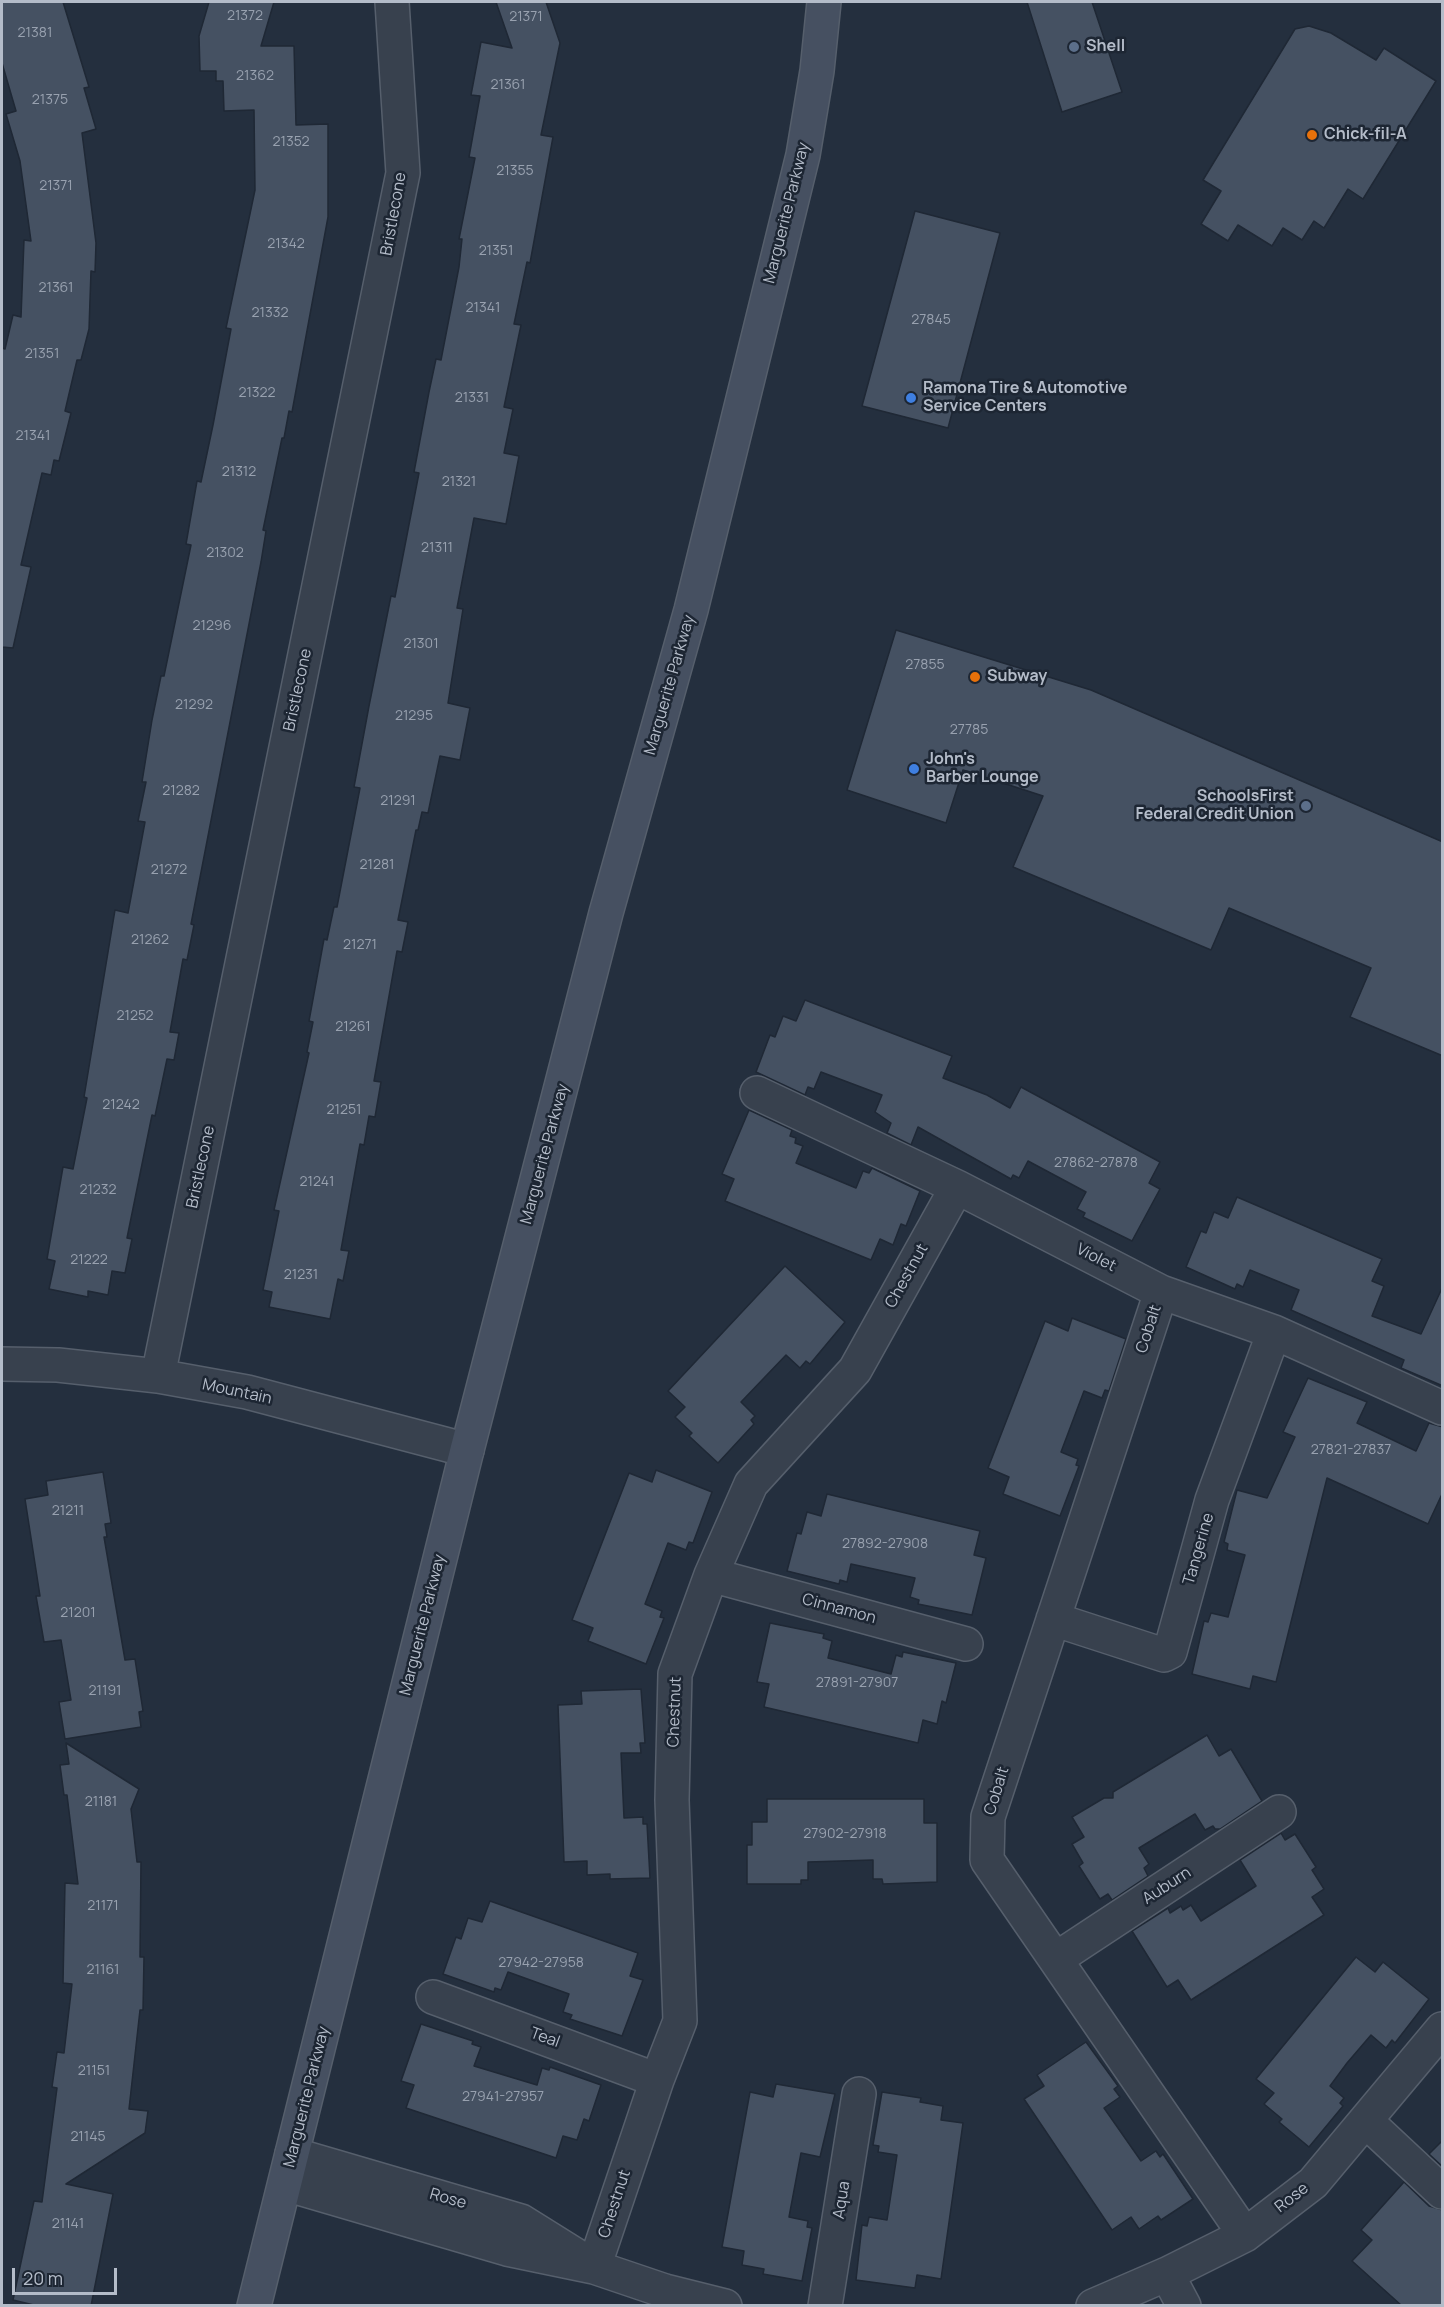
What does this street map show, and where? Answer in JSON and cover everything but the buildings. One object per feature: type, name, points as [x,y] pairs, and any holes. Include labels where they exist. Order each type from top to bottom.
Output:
[{"type":"main road","name":"Marguerite Parkway","points":[[254,2306],[467,1450],[606,912],[691,610],[803,155],[824,2]]},
{"type":"street","name":"Bristlecone","points":[[158,1376],[403,173],[392,2]]},
{"type":"street","name":"Violet","points":[[757,1093],[957,1187],[1161,1292],[1274,1332],[1443,1408]]},
{"type":"street","name":"Chestnut","points":[[594,2266],[657,2080],[680,2021],[672,1800],[675,1674],[711,1575],[751,1484],[855,1370],[957,1187]]},
{"type":"street","name":"Cobalt","points":[[1161,1292],[988,1817],[987,1860],[1245,2235]]},
{"type":"street","name":"Tangerine","points":[[1053,1618],[1164,1655],[1170,1652],[1212,1500],[1274,1332]]},
{"type":"street","name":"Mountain","points":[[2,1364],[58,1365],[158,1376],[247,1392],[467,1450]]},
{"type":"street","name":"Cinnamon","points":[[711,1575],[966,1644]]},
{"type":"street","name":"Auburn","points":[[1056,1959],[1279,1812]]},
{"type":"street","name":"Teal","points":[[433,1997],[657,2080]]},
{"type":"street","name":"Rose","points":[[1093,2306],[1167,2274],[1245,2235],[1313,2183],[1443,2029]]},
{"type":"street","name":"Aqua","points":[[825,2306],[860,2094]]},
{"type":"street","points":[[1366,2121],[1443,2192]]},
{"type":"street","name":"Rose","points":[[289,2169],[521,2221],[594,2266],[662,2298],[725,2306]]},
{"type":"street","points":[[1167,2274],[1184,2306]]},
{"type":"place","name":"Shell","points":[[1074,47]]},
{"type":"place","name":"Chick-fil-A","points":[[1312,135]]},
{"type":"place","name":"Ramona Tire & Automotive Service Centers","points":[[911,398]]},
{"type":"place","name":"Subway","points":[[975,677]]},
{"type":"place","name":"John's Barber Lounge","points":[[914,769]]},
{"type":"place","name":"SchoolsFirst Federal Credit Union","points":[[1306,806]]}]
